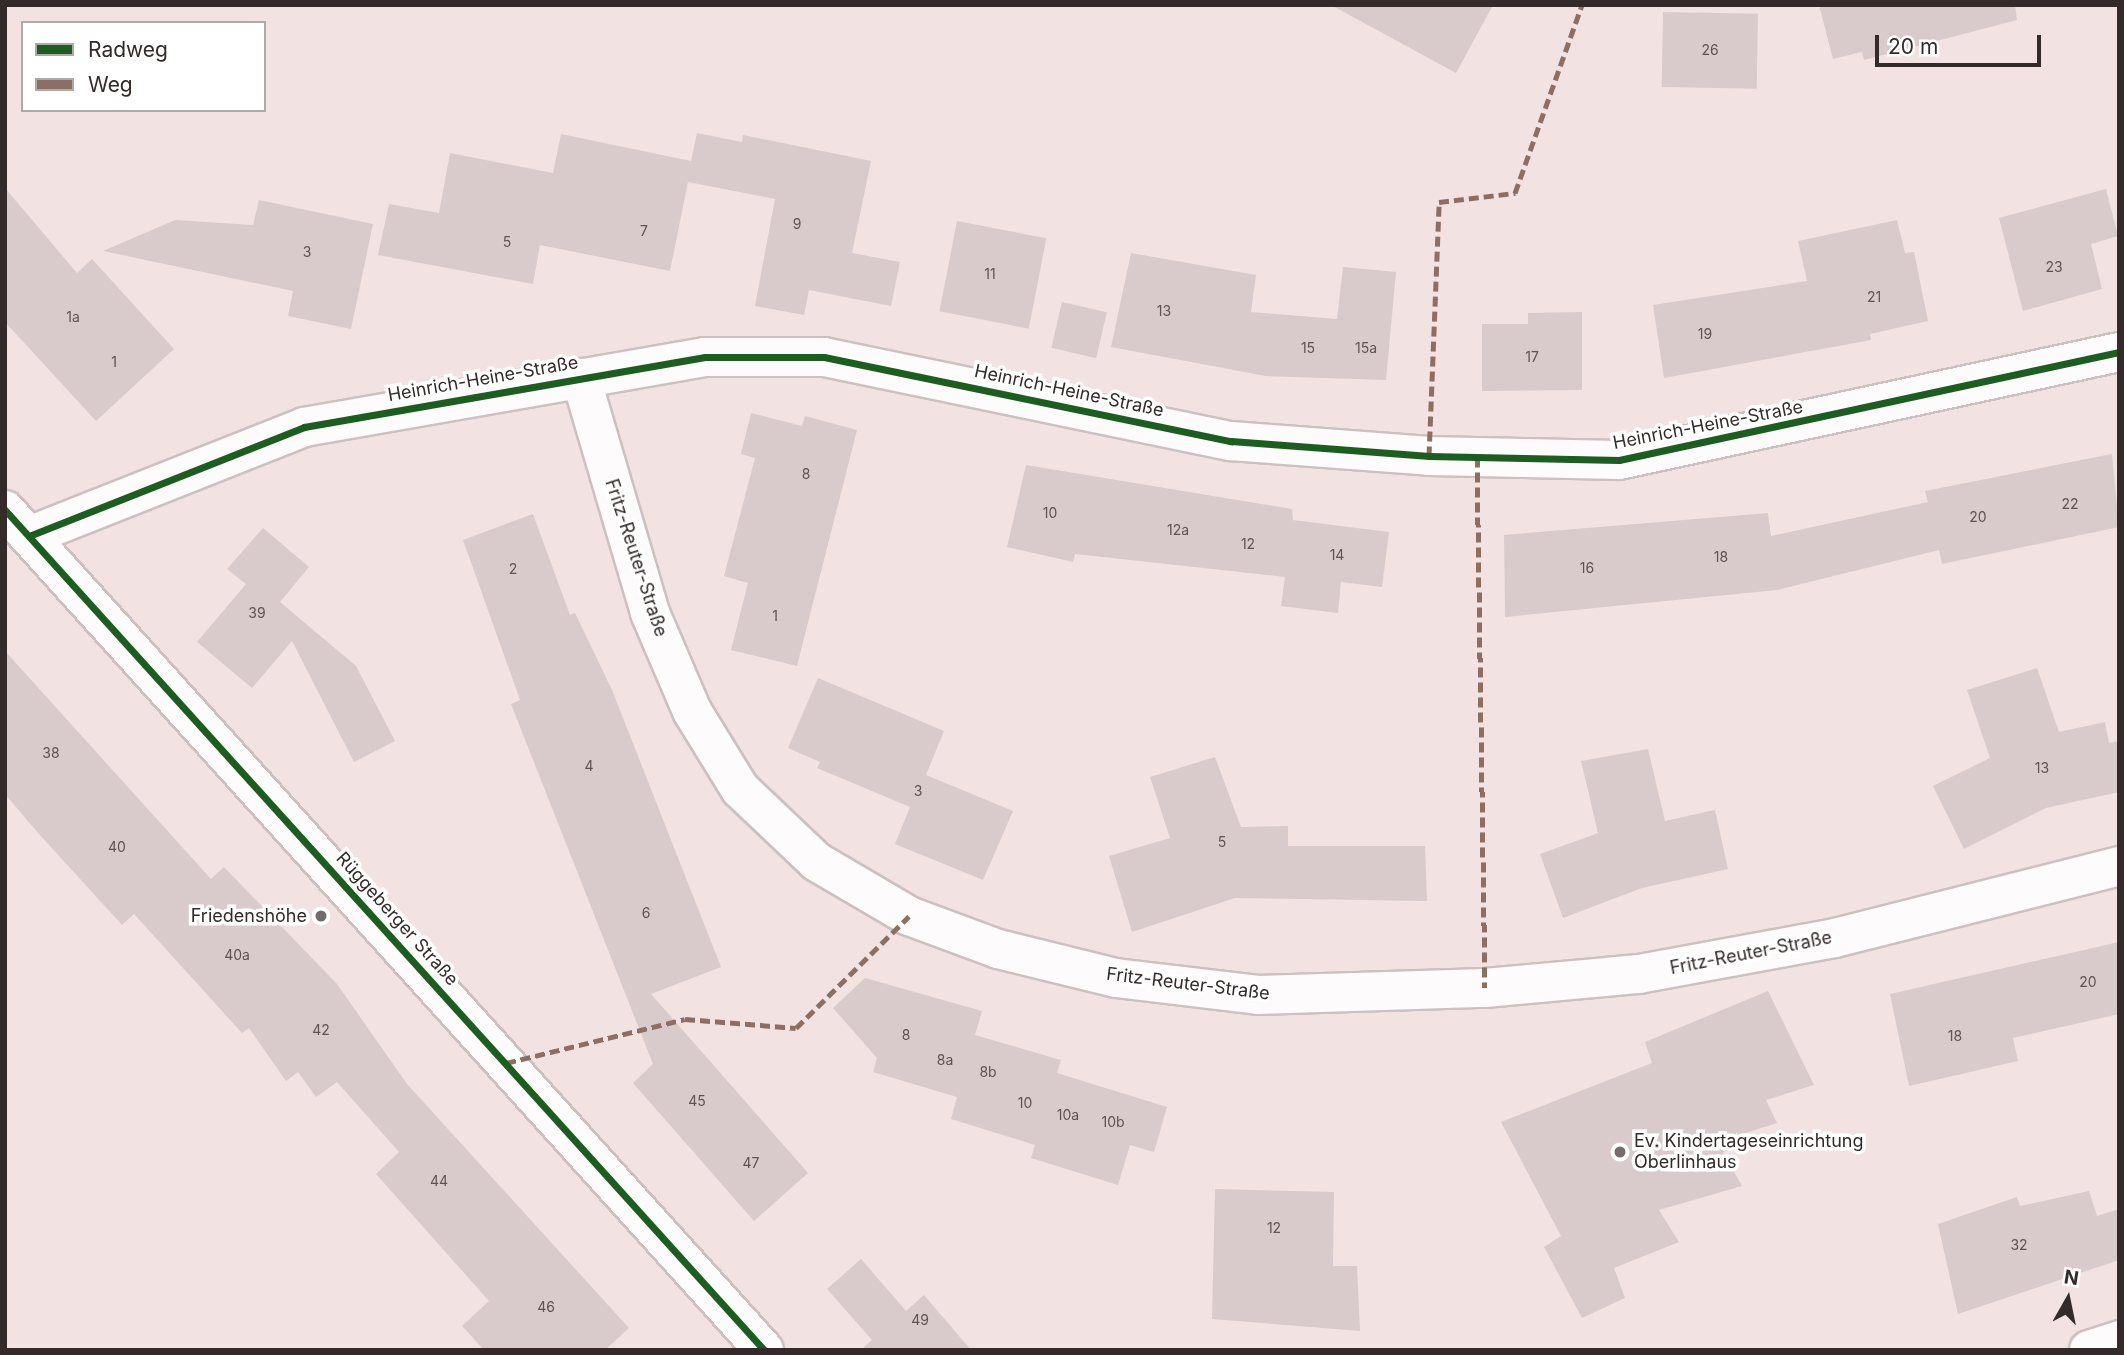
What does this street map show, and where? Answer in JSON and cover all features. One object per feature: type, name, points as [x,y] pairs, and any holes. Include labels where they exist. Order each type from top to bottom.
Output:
[{"type":"street","name":"Heinrich-Heine-Straße","points":[[17,523],[304,427],[705,357],[824,357],[1231,441],[1429,456],[1619,460],[2119,352]]},
{"type":"street","name":"Fritz-Reuter-Straße","points":[[581,378],[650,613],[692,711],[740,789],[817,862],[909,916],[998,949],[1116,978],[1258,995],[1485,988],[1639,974],[1835,937],[2119,866]]},
{"type":"street","name":"Rüggeberger Straße","points":[[17,523],[764,1350]]},
{"type":"street","points":[[2089,1350],[2119,1340]]},
{"type":"building","points":[[1331,5],[1493,5],[1456,73]]},
{"type":"building","points":[[1819,5],[2015,5],[2017,20],[1864,60],[1862,52],[1833,59]]},
{"type":"building","points":[[1663,12],[1758,14],[1757,89],[1662,87]]},
{"type":"building","points":[[697,133],[742,142],[743,135],[871,161],[852,253],[900,262],[891,306],[809,290],[804,315],[755,306],[775,199],[688,182],[670,271],[540,245],[533,284],[378,255],[389,204],[439,213],[450,153],[553,173],[561,134],[691,161]]},
{"type":"building","points":[[5,188],[77,273],[92,259],[174,349],[96,421],[5,322]]},
{"type":"building","points":[[2106,189],[2118,236],[2091,244],[2102,289],[2023,311],[1999,218]]},
{"type":"building","points":[[259,200],[373,224],[351,329],[288,316],[293,291],[103,251],[175,220],[253,225]]},
{"type":"building","points":[[1897,220],[1905,253],[1914,252],[1928,321],[1870,334],[1871,340],[1664,378],[1653,305],[1807,281],[1798,241]]},
{"type":"building","points":[[957,221],[1046,238],[1029,329],[939,311]]},
{"type":"building","points":[[1131,253],[1256,275],[1251,312],[1337,319],[1343,267],[1396,272],[1386,380],[1266,376],[1111,347]]},
{"type":"building","points":[[1062,302],[1107,312],[1096,358],[1051,348]]},
{"type":"building","points":[[1582,312],[1582,390],[1482,391],[1482,324],[1528,324],[1528,313]]},
{"type":"building","points":[[751,413],[802,426],[805,416],[857,430],[797,666],[731,650],[748,583],[724,576],[755,458],[741,454]]},
{"type":"building","points":[[2112,454],[2119,527],[1942,564],[1939,550],[1777,590],[1505,617],[1504,535],[1768,513],[1771,536],[1928,502],[1925,491]]},
{"type":"building","points":[[1026,465],[1292,509],[1293,520],[1389,532],[1382,587],[1341,582],[1338,613],[1281,606],[1285,577],[1075,554],[1073,562],[1007,547]]},
{"type":"building","points":[[533,514],[570,615],[575,613],[612,690],[721,967],[651,994],[808,1173],[754,1221],[633,1083],[653,1064],[511,704],[520,700],[463,540]]},
{"type":"building","points":[[263,528],[309,567],[280,602],[356,666],[395,741],[354,762],[292,641],[252,688],[197,642],[246,584],[227,569]]},
{"type":"building","points":[[5,651],[211,879],[224,867],[337,984],[407,1084],[629,1328],[605,1350],[484,1350],[462,1326],[489,1301],[376,1174],[399,1152],[337,1082],[316,1097],[298,1072],[286,1081],[249,1028],[242,1033],[134,914],[122,925],[39,834],[5,794]]},
{"type":"building","points":[[2037,668],[2059,732],[2105,722],[2109,743],[2119,741],[2119,792],[2046,808],[1964,849],[1933,786],[1990,758],[1967,690]]},
{"type":"building","points":[[818,678],[944,731],[926,775],[1013,811],[983,880],[895,844],[910,807],[817,768],[820,762],[788,748]]},
{"type":"building","points":[[1648,749],[1665,821],[1715,810],[1728,869],[1642,888],[1563,918],[1540,854],[1598,833],[1581,761]]},
{"type":"building","points":[[1215,757],[1241,827],[1288,826],[1288,846],[1425,846],[1427,901],[1235,898],[1132,932],[1109,856],[1170,838],[1150,777]]},
{"type":"building","points":[[2119,942],[2119,1014],[2013,1038],[2018,1061],[1909,1086],[1890,994]]},
{"type":"building","points":[[865,978],[982,1011],[975,1035],[1061,1060],[1057,1073],[1167,1107],[1154,1152],[1130,1145],[1118,1185],[1031,1158],[1035,1145],[951,1119],[957,1097],[873,1072],[877,1058],[833,1008]]},
{"type":"building","name":"Ev. Kindertageseinrichtung Oberlinhaus","points":[[1768,991],[1814,1085],[1766,1100],[1777,1123],[1727,1139],[1732,1149],[1723,1152],[1742,1186],[1659,1210],[1679,1242],[1614,1268],[1625,1298],[1582,1318],[1544,1247],[1561,1236],[1501,1122],[1652,1063],[1645,1042]]},
{"type":"building","points":[[1215,1189],[1334,1192],[1333,1266],[1357,1266],[1360,1331],[1212,1319]]},
{"type":"building","points":[[2089,1191],[2097,1216],[2119,1209],[2119,1260],[1958,1314],[1938,1224],[2017,1197],[2020,1206]]},
{"type":"building","points":[[861,1259],[906,1311],[924,1295],[971,1350],[861,1350],[872,1340],[827,1289]]},
{"type":"marked path","points":[[1429,456],[1439,202],[1515,193],[1582,5]]},
{"type":"marked path","points":[[1477,457],[1485,988]]},
{"type":"marked path","points":[[506,1063],[685,1019],[796,1028],[909,916]]},
{"type":"cycle path","points":[[29,536],[304,427],[705,357],[824,357],[1231,441],[1429,456],[1619,460],[2119,352]]},
{"type":"cycle path","points":[[5,510],[764,1350]]},
{"type":"place","name":"Friedenshöhe","points":[[321,916]]},
{"type":"place","name":"Ev. Kindertageseinrichtung Oberlinhaus","points":[[1620,1152]]}]
